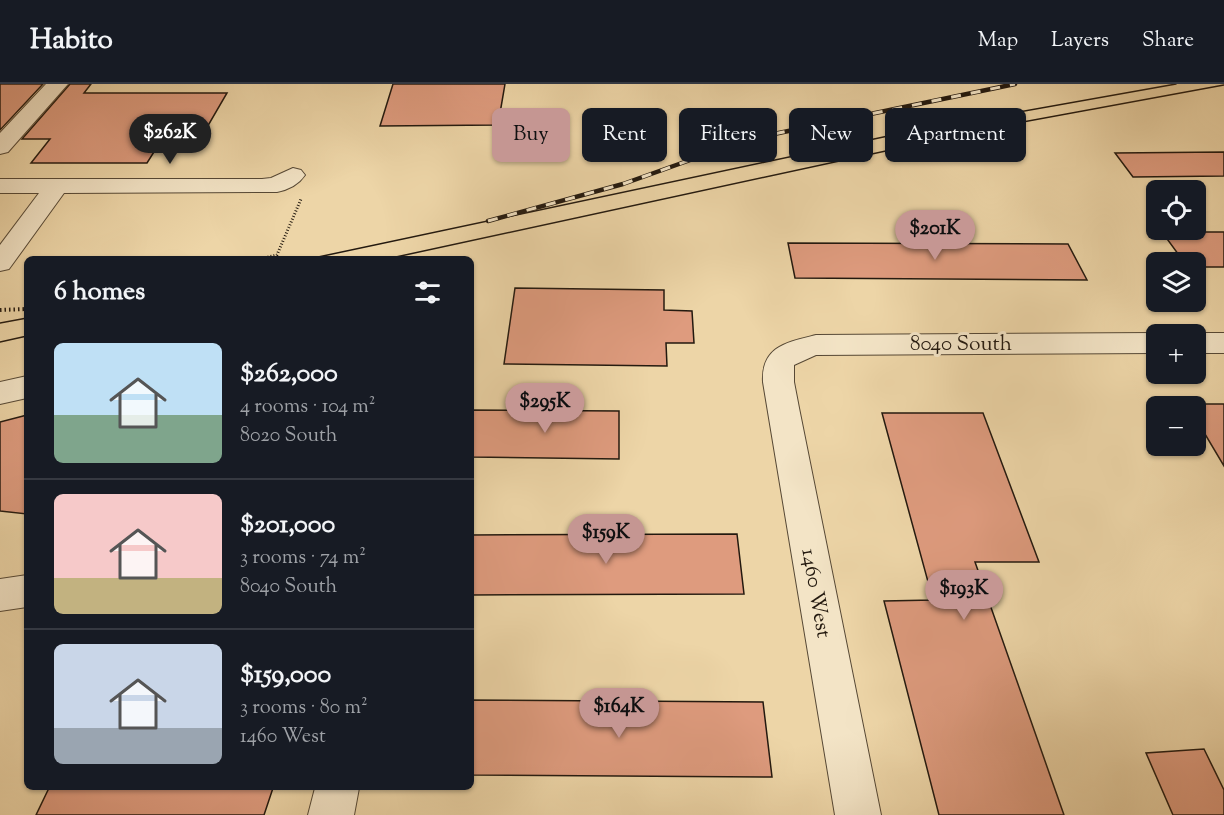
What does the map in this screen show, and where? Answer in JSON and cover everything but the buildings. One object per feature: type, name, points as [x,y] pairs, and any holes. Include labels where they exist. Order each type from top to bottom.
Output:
[{"type":"street","points":[[0,147],[58,84]]},
{"type":"street","points":[[0,186],[298,185]]},
{"type":"street","points":[[0,263],[57,186]]},
{"type":"street","name":"8040 South","points":[[777,370],[782,358],[793,350],[816,345],[1146,343]]},
{"type":"street","points":[[1206,343],[1224,343]]},
{"type":"street","name":"1460 West","points":[[777,370],[858,815]]},
{"type":"street","points":[[0,393],[24,388]]},
{"type":"street","points":[[0,596],[24,592]]},
{"type":"street","points":[[331,815],[337,790]]},
{"type":"path","points":[[273,256],[277,255],[298,185]]},
{"type":"path","points":[[0,310],[24,309]]},
{"type":"tram line","points":[[323,256],[907,132],[1176,84]]},
{"type":"tram line","points":[[400,256],[1006,125],[1224,85]]},
{"type":"tram line","points":[[0,323],[24,319]]},
{"type":"tram line","points":[[0,342],[24,337]]},
{"type":"railway","points":[[488,221],[623,184],[721,149],[774,134],[1015,84]]}]
